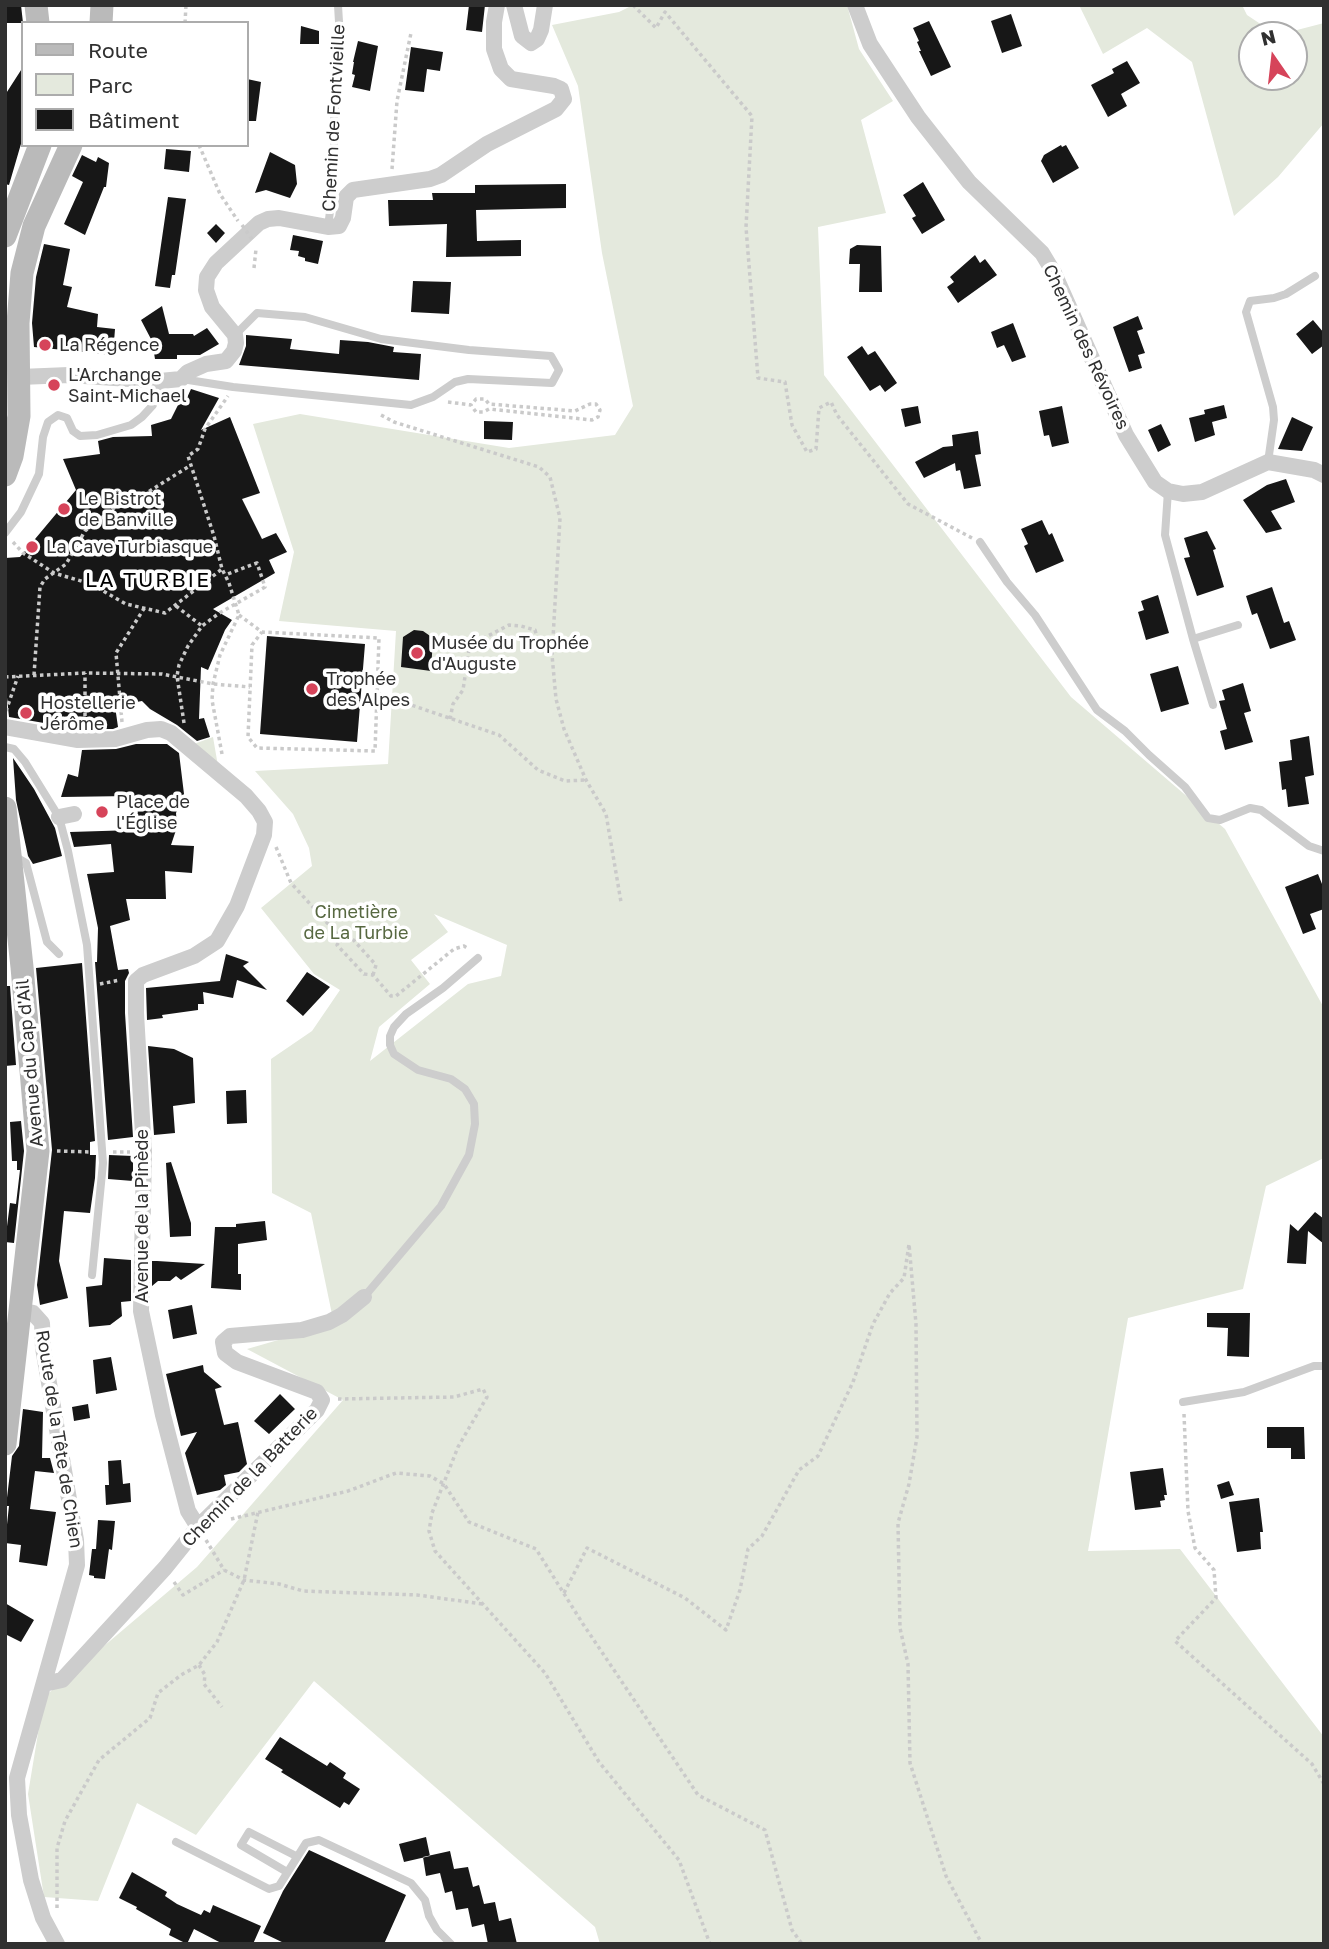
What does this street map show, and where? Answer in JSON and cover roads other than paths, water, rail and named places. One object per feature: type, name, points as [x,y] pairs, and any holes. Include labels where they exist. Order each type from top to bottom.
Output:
[{"type":"street","points":[[328,228],[339,226],[346,197],[353,190],[441,175],[487,144],[556,109],[564,99],[561,89],[554,86],[507,77],[496,60],[494,49],[497,5]]},
{"type":"street","points":[[514,5],[522,36],[531,43],[537,39],[541,30],[545,5]]},
{"type":"street","name":"Chemin des Révoires","points":[[855,5],[870,44],[918,117],[969,182],[1042,253],[1054,273],[1126,435],[1155,482],[1168,491]]},
{"type":"street","points":[[5,236],[17,187],[39,147]]},
{"type":"street","points":[[5,475],[12,456],[19,416],[20,377],[14,268],[70,147]]},
{"type":"street","name":"Chemin de Fontvieille","points":[[235,334],[212,307],[206,290],[206,277],[216,263],[259,223],[268,219],[278,218],[328,228]]},
{"type":"street","points":[[20,377],[69,375],[160,381],[181,379],[188,372],[206,364],[226,361],[234,351],[235,334]]},
{"type":"street","points":[[1168,491],[1183,494],[1202,492],[1268,462],[1314,470],[1324,475]]},
{"type":"street","name":"Avenue de la Pinède","points":[[5,727],[78,740],[121,738],[161,729],[180,738],[194,754],[259,811],[265,822],[264,835],[237,906],[217,941],[194,956],[143,975],[136,981],[144,1152],[141,1311],[166,1427],[188,1511],[198,1527]]},
{"type":"street","name":"Avenue du Cap d'Ail","points":[[5,808],[12,936],[18,968],[37,1151],[5,1444]]},
{"type":"street","name":"Chemin de la Batterie","points":[[44,1684],[62,1680],[165,1568],[198,1527],[317,1410],[322,1400],[317,1392],[237,1362],[225,1353],[223,1342],[230,1336],[302,1330],[328,1322],[342,1315],[364,1297]]},
{"type":"street","name":"Route de la Tête de Chien","points":[[21,1311],[33,1313],[43,1323],[43,1349],[76,1539],[77,1564],[17,1778],[19,1815],[31,1880],[43,1918],[57,1944]]},
{"type":"lane","name":"Chemin de Fontvieille","points":[[328,228],[334,180],[338,5]]},
{"type":"lane","points":[[1268,462],[1274,420],[1273,407],[1246,312],[1250,301],[1286,294],[1315,276]]},
{"type":"lane","points":[[181,379],[411,405],[433,397],[455,382],[468,379],[552,383],[559,370],[551,356],[469,350],[381,339],[305,317],[257,313],[235,334]]},
{"type":"lane","points":[[5,534],[21,512],[39,474],[43,437],[48,422],[58,415],[67,418],[73,431],[80,436],[97,435],[131,425],[153,405],[160,381]]},
{"type":"lane","points":[[1168,491],[1165,535],[1213,705]]},
{"type":"lane","points":[[979,542],[1007,582],[1035,615],[1097,710],[1125,731],[1185,787],[1200,811],[1208,818],[1220,820],[1250,808],[1261,810],[1309,846],[1324,851]]},
{"type":"lane","points":[[1193,639],[1238,625]]},
{"type":"lane","points":[[5,747],[15,749],[66,815],[68,851],[87,945],[103,1163],[92,1275]]},
{"type":"lane","points":[[9,853],[26,863],[47,942],[59,954]]},
{"type":"lane","points":[[364,1297],[440,1206],[469,1155],[475,1124],[474,1104],[465,1089],[451,1079],[418,1070],[394,1055],[390,1036],[406,1014],[443,988],[478,958]]},
{"type":"lane","points":[[1183,1402],[1244,1392],[1314,1366],[1324,1366]]},
{"type":"lane","points":[[287,1872],[241,1845],[249,1832],[296,1856]]},
{"type":"lane","points":[[176,1842],[269,1889],[279,1886],[306,1843],[319,1840],[411,1883],[425,1900],[429,1916],[437,1930],[451,1944]]},
{"type":"place","name":"La Régence","points":[[45,345]]},
{"type":"place","name":"L'Archange Saint-Michael","points":[[54,385]]},
{"type":"place","name":"Le Bistrot de Banville","points":[[64,509]]},
{"type":"place","name":"La Cave Turbiasque","points":[[32,547]]},
{"type":"place","name":"Musée du Trophée d'Auguste","points":[[417,653]]},
{"type":"place","name":"Trophée des Alpes","points":[[312,689]]},
{"type":"place","name":"Hostellerie Jérôme","points":[[26,713]]},
{"type":"place","name":"Place de l'Église","points":[[102,812]]},
{"type":"district","name":"LA TURBIE","points":[[148,580]]},
{"type":"park label","name":"Cimetière de La Turbie","points":[[356,922]]}]
